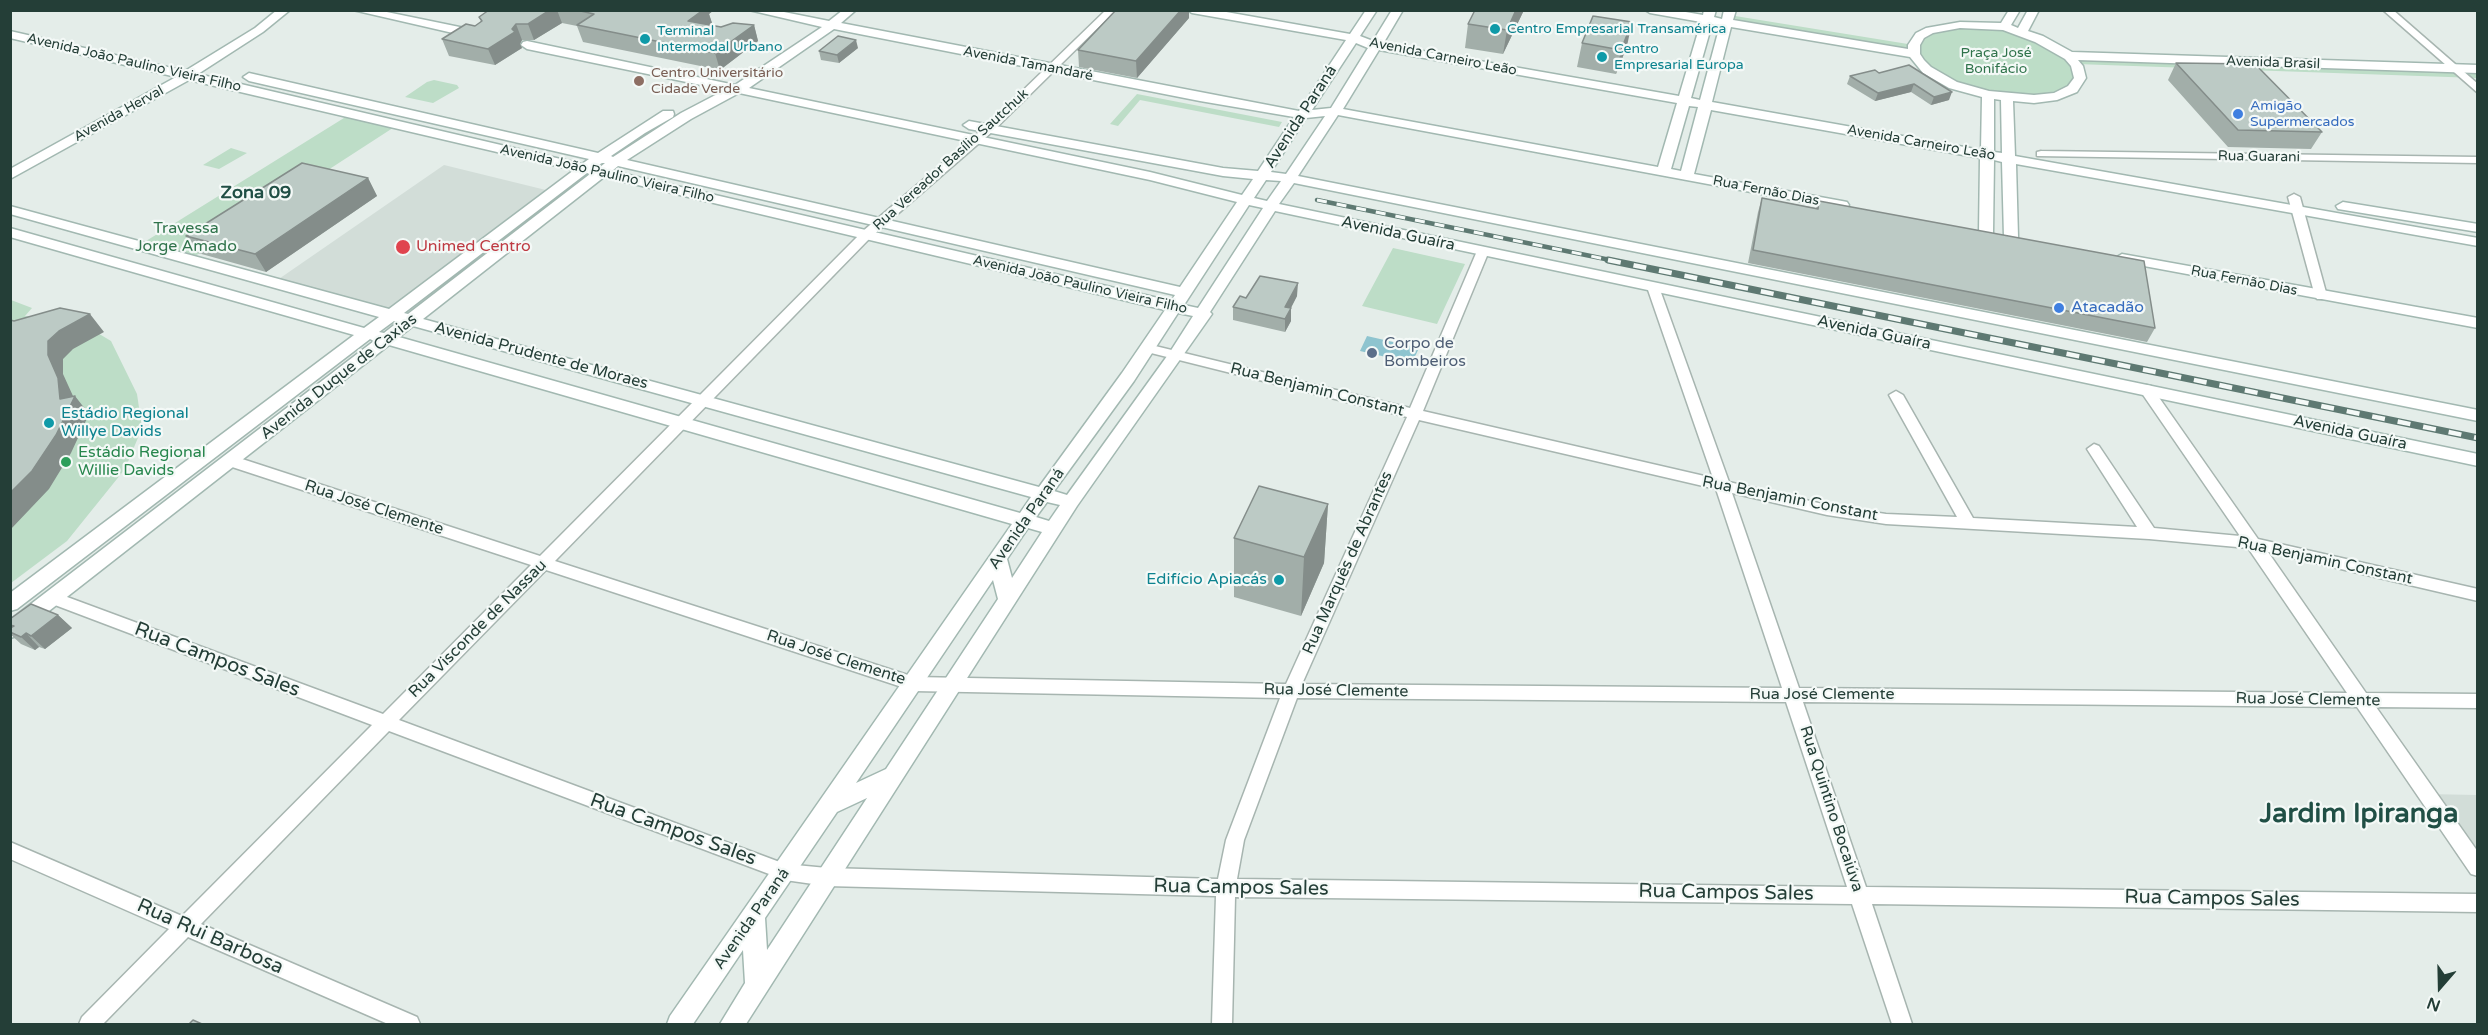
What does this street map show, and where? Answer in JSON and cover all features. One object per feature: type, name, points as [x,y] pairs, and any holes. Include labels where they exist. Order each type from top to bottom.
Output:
[{"type":"main road","name":"Avenida Herval","points":[[257,26],[270,10]]},
{"type":"main road","name":"Avenida Herval","points":[[10,175],[89,132],[285,10]]},
{"type":"main road","points":[[358,10],[485,32],[404,10]]},
{"type":"main road","name":"Avenida Tamandaré","points":[[754,10],[1052,69],[1302,114]]},
{"type":"main road","name":"Avenida Duque de Caxias","points":[[600,165],[616,161],[736,83],[834,10]]},
{"type":"main road","name":"Avenida Duque de Caxias","points":[[736,83],[750,81],[832,26],[850,10]]},
{"type":"main road","name":"Avenida Carneiro Leão","points":[[1192,10],[2296,204],[2478,228]]},
{"type":"main road","points":[[1371,13],[1390,10]]},
{"type":"main road","name":"Avenida Paraná","points":[[732,1024],[1071,502],[1204,314],[1239,254],[1335,111],[1398,10]]},
{"type":"main road","points":[[1650,10],[1709,13],[1915,49]]},
{"type":"main road","points":[[2004,27],[2015,10]]},
{"type":"main road","points":[[2021,33],[2034,10]]},
{"type":"main road","name":"Avenida Paraná","points":[[679,1024],[914,684],[1024,520],[1176,307],[1371,13]]},
{"type":"main road","points":[[1663,172],[1709,13]]},
{"type":"main road","points":[[1687,176],[1728,16]]},
{"type":"main road","name":"Avenida João Paulino Vieira Filho","points":[[10,24],[584,169],[600,165]]},
{"type":"main road","points":[[1969,25],[2004,27],[2054,46],[2078,66],[2080,78],[2073,89],[2057,96],[2034,99],[1988,95],[1970,91],[1939,78],[1927,70],[1915,49],[1920,36],[1930,30],[1969,25]]},
{"type":"main road","name":"Avenida João Paulino Vieira Filho","points":[[10,34],[190,70],[600,165],[867,234],[1204,314]]},
{"type":"main road","points":[[532,41],[736,83],[721,85],[532,41]]},
{"type":"main road","points":[[775,64],[778,50]]},
{"type":"main road","name":"Avenida Brasil","points":[[2068,56],[2478,69]]},
{"type":"main road","points":[[1337,63],[1352,82]]},
{"type":"main road","name":"Avenida Brasil","points":[[2078,66],[2472,81]]},
{"type":"main road","name":"Avenida Herval","points":[[10,164],[190,70]]},
{"type":"main road","points":[[750,81],[1149,159],[1289,178],[2478,416]]},
{"type":"main road","name":"Avenida Guaíra","points":[[736,83],[1150,176],[1270,207],[2478,460]]},
{"type":"main road","name":"Avenida Duque de Caxias","points":[[10,631],[412,320],[640,130],[721,85]]},
{"type":"main road","points":[[1988,95],[1981,232],[2016,239],[2008,154],[2007,98]]},
{"type":"main road","name":"Rua Fernão Dias","points":[[1302,114],[1335,111],[1860,209]]},
{"type":"main road","points":[[640,130],[686,116]]},
{"type":"main road","points":[[61,137],[89,132]]},
{"type":"main road","points":[[1280,150],[1313,142]]},
{"type":"main road","name":"Avenida Carneiro Leão","points":[[2008,154],[2041,154],[2478,242]]},
{"type":"main road","name":"Avenida João Paulino Vieira Filho","points":[[616,161],[1185,293]]},
{"type":"main road","name":"Avenida Duque de Caxias","points":[[10,604],[584,169]]},
{"type":"main road","name":"Avenida Prudente de Moraes","points":[[10,210],[1071,502]]},
{"type":"main road","points":[[2442,222],[2447,237]]},
{"type":"main road","name":"Avenida Prudente de Moraes","points":[[10,232],[1054,529]]},
{"type":"main road","points":[[1226,233],[1239,254]]},
{"type":"main road","name":"Rua Fernão Dias","points":[[2104,255],[2478,323]]},
{"type":"main road","points":[[1128,377],[1136,412]]},
{"type":"main road","points":[[998,560],[1008,602]]},
{"type":"main road","points":[[830,805],[894,776]]},
{"type":"main road","points":[[753,918],[757,987]]},
{"type":"street","name":"Rua Vereador Basílio Sautchuk","points":[[867,234],[989,129],[1112,10]]},
{"type":"street","points":[[2387,10],[2451,69],[2472,81],[2478,90]]},
{"type":"street","name":"Rua Guarani","points":[[2041,154],[2478,160]]},
{"type":"street","points":[[2296,204],[2321,296]]},
{"type":"street","name":"Rua Visconde de Nassau","points":[[89,1024],[867,234]]},
{"type":"street","name":"Rua Marquês de Abrantes","points":[[1222,1024],[1226,888],[1235,840],[1291,691],[1415,414],[1483,251]]},
{"type":"street","name":"Rua Quintino Bocaiúva","points":[[1653,287],[1723,487],[1902,1024]]},
{"type":"street","name":"Rua Benjamin Constant","points":[[1147,348],[1723,487],[1857,516],[2150,533],[2251,543],[2478,595]]},
{"type":"street","points":[[2146,389],[2478,868]]},
{"type":"street","points":[[1896,395],[1968,523]]},
{"type":"street","points":[[2094,449],[2150,533]]},
{"type":"street","name":"Rua José Clemente","points":[[231,461],[914,684],[1291,691],[2478,701]]},
{"type":"street","name":"Rua Campos Sales","points":[[54,598],[785,872],[827,877],[1226,888],[2478,903]]},
{"type":"street","name":"Rua Rui Barbosa","points":[[10,850],[410,1024]]},
{"type":"shaded area","name":"Unimed Centro","points":[[444,165],[554,192],[391,315],[273,283]]},
{"type":"shaded area","points":[[2426,794],[2477,795],[2477,868]]},
{"type":"green space","name":"Praça José Bonifácio","points":[[1729,15],[1914,45],[1920,36],[1944,27],[2004,27],[2070,57],[2477,71],[2477,78],[2076,64],[2073,89],[2034,99],[1953,85],[1914,54],[1727,21]]},
{"type":"green space","points":[[434,80],[457,85],[459,88],[433,103],[405,97],[427,82]]},
{"type":"green space","points":[[1137,94],[1282,122],[1279,127],[1140,100],[1118,126],[1110,124]]},
{"type":"green space","name":"Travessa Jorge Amado","points":[[352,113],[399,124],[189,260],[138,246]]},
{"type":"green space","points":[[231,148],[247,153],[219,169],[203,165]]},
{"type":"green space","points":[[1393,248],[1465,264],[1437,324],[1362,306]]},
{"type":"green space","name":"Estádio Regional Willie Davids","points":[[11,300],[32,308],[25,316],[76,320],[111,341],[137,394],[142,428],[125,469],[67,541],[11,583]]},
{"type":"water","points":[[1367,336],[1419,348],[1412,363],[1360,351]]},
{"type":"building","points":[[489,10],[550,10],[528,24],[516,24],[512,29],[515,32],[488,49],[442,39],[466,24],[475,26],[482,21],[479,17]]},
{"type":"building","points":[[576,10],[703,10],[688,21],[721,27],[733,23],[754,25],[715,53],[577,25],[594,14]]},
{"type":"building","points":[[1116,10],[1181,10],[1136,61],[1078,50]]},
{"type":"building","points":[[1475,10],[1516,10],[1507,30],[1468,24]]},
{"type":"building","points":[[1593,16],[1632,22],[1621,50],[1582,43]]},
{"type":"building","points":[[838,36],[856,40],[837,55],[819,51]]},
{"type":"building","points":[[2176,63],[2255,64],[2322,132],[2238,130]]},
{"type":"building","points":[[1909,65],[1952,92],[1934,97],[1914,84],[1878,93],[1850,76],[1875,70],[1879,73]]},
{"type":"building","points":[[302,163],[368,178],[255,254],[186,236]]},
{"type":"building","name":"Atacadão","points":[[1762,198],[1818,209],[1819,201],[2144,261],[2155,328],[1753,250]]},
{"type":"building","points":[[1260,276],[1298,283],[1285,307],[1291,308],[1285,319],[1233,307],[1240,296],[1246,298]]},
{"type":"building","points":[[60,308],[90,314],[59,331],[48,341],[48,355],[58,378],[60,399],[75,396],[56,435],[32,471],[10,493],[10,320],[14,321]]},
{"type":"building","points":[[1259,486],[1328,504],[1304,557],[1234,538]]},
{"type":"building","points":[[31,604],[58,615],[31,636],[26,633],[21,637],[10,632],[10,628],[14,626],[10,625],[10,619]]},
{"type":"building","points":[[193,1020],[202,1024],[189,1024]]},
{"type":"railway","points":[[1317,200],[1615,261]]},
{"type":"railway","points":[[1608,260],[2478,438]]},
{"type":"place","name":"Centro Empresarial Transamérica","points":[[1495,29]]},
{"type":"place","name":"Terminal Intermodal Urbano","points":[[645,39]]},
{"type":"place","name":"Centro Empresarial Europa","points":[[1602,57]]},
{"type":"place","name":"Centro Universitário Cidade Verde","points":[[639,81]]},
{"type":"place","name":"Amigão Supermercados","points":[[2238,114]]},
{"type":"place","name":"Unimed Centro","points":[[403,247]]},
{"type":"place","name":"Atacadão","points":[[2059,308]]},
{"type":"place","name":"Corpo de Bombeiros","points":[[1372,353]]},
{"type":"place","name":"Estádio Regional Willye Davids","points":[[49,423]]},
{"type":"place","name":"Estádio Regional Willie Davids","points":[[66,462]]},
{"type":"place","name":"Edifício Apiacás","points":[[1279,580]]},
{"type":"district","name":"Zona 09","points":[[256,193]]},
{"type":"district","name":"Jardim Ipiranga","points":[[2359,815]]}]
